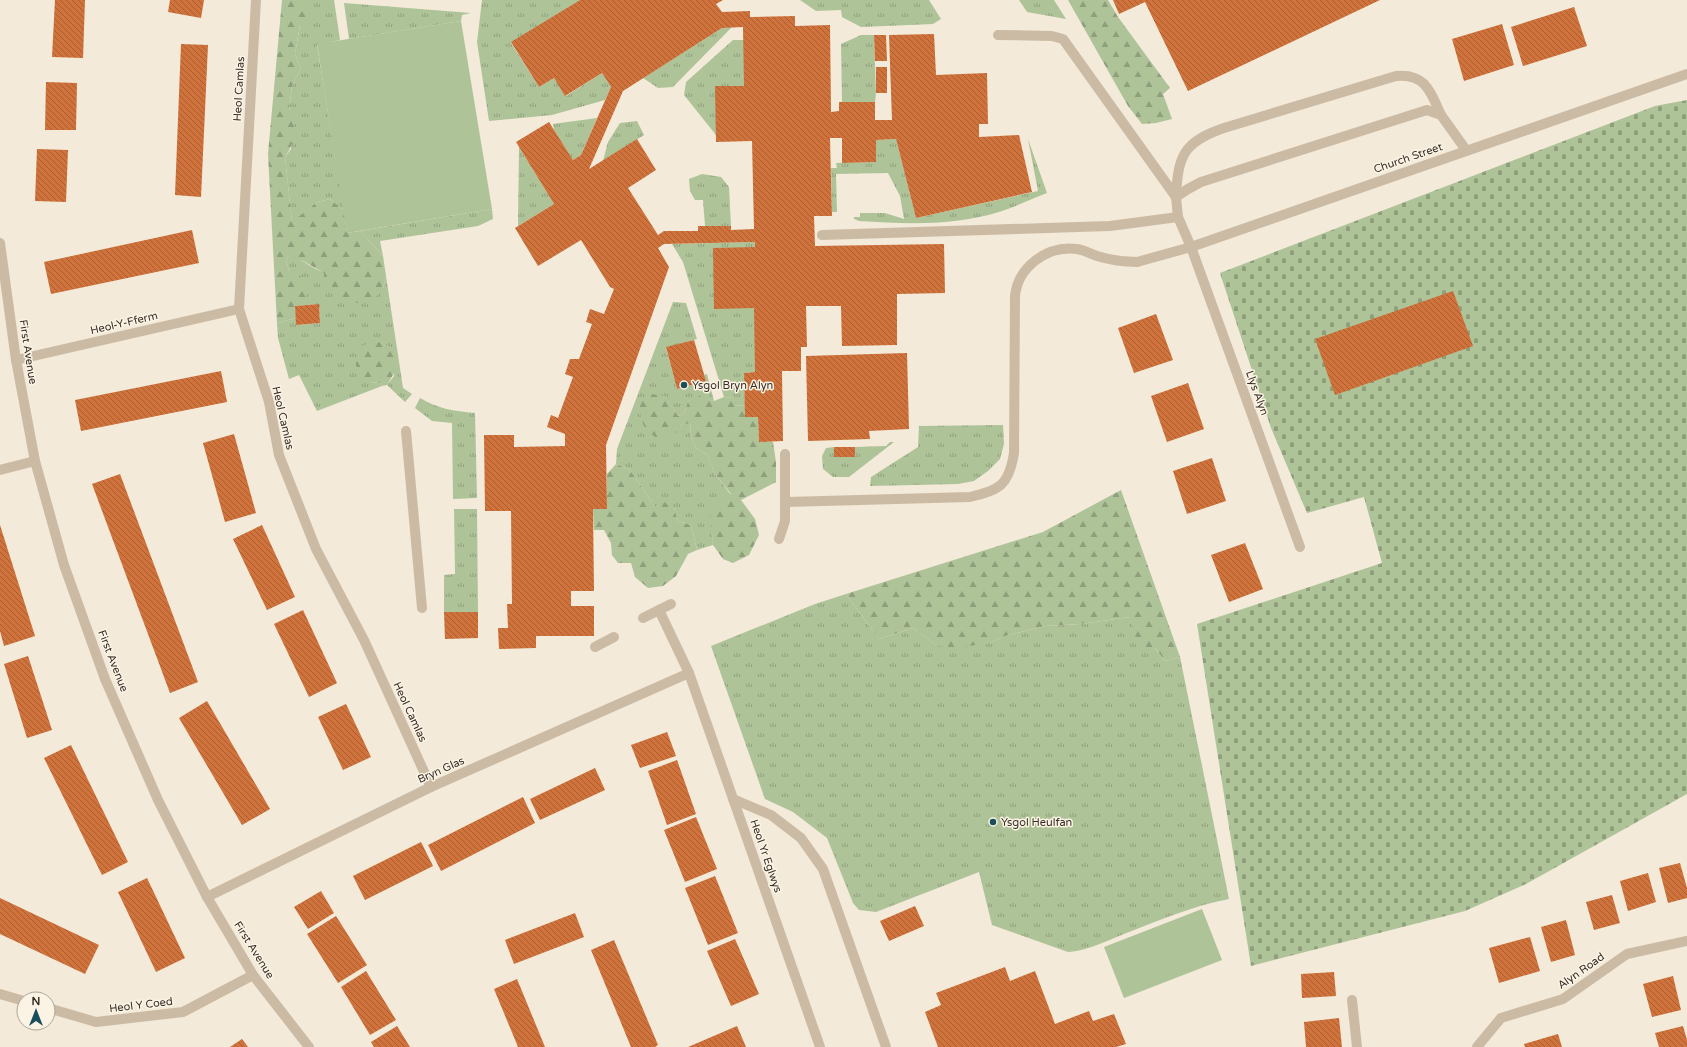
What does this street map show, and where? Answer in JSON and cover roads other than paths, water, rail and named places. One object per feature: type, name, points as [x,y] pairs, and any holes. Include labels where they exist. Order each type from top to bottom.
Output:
[{"type":"street","name":"Heol Camlas","points":[[256,0],[239,309],[269,402],[279,455],[313,542],[364,640],[431,787]]},
{"type":"street","points":[[998,36],[1052,36],[1063,39],[1176,197],[1188,188],[1201,182],[1422,111],[1432,111],[1441,115]]},
{"type":"street","name":"Church Street","points":[[786,502],[970,497],[988,493],[1002,484],[1012,471],[1014,453],[1016,287],[1025,270],[1043,255],[1067,249],[1076,249],[1108,259],[1137,262],[1191,247],[1687,74]]},
{"type":"street","name":"Llys Alyn","points":[[1300,547],[1191,247],[1178,217],[1176,197],[1177,174],[1182,155],[1194,142],[1207,134],[1396,76],[1406,75],[1421,81],[1427,86],[1441,115],[1466,150]]},
{"type":"street","points":[[822,235],[1110,226],[1178,217]]},
{"type":"street","name":"First Avenue","points":[[0,243],[16,360],[35,461],[64,565],[105,678],[158,800],[207,897],[253,975],[309,1047]]},
{"type":"street","name":"Heol-Y-Fferm","points":[[16,360],[239,309]]},
{"type":"street","points":[[406,431],[422,608]]},
{"type":"street","points":[[779,539],[785,521],[785,454]]},
{"type":"street","points":[[0,470],[35,461]]},
{"type":"street","points":[[643,618],[671,604]]},
{"type":"street","name":"Heol Yr Eglwys","points":[[659,610],[689,673],[820,1047]]},
{"type":"street","points":[[595,647],[614,637]]},
{"type":"street","name":"Bryn Glas","points":[[207,897],[431,787],[689,673]]},
{"type":"street","points":[[733,799],[777,819],[801,838],[823,869],[886,1047]]},
{"type":"street","name":"Alyn Road","points":[[1477,1047],[1501,1018],[1563,999],[1628,954],[1687,941]]},
{"type":"street","name":"Heol Y Coed","points":[[56,1010],[96,1022],[184,1012],[253,975]]},
{"type":"street","points":[[0,994],[16,999]]},
{"type":"street","points":[[1352,1000],[1357,1047]]},
{"type":"place","name":"Ysgol Bryn Alyn","points":[[684,385]]},
{"type":"place","name":"Ysgol Heulfan","points":[[993,822]]}]
